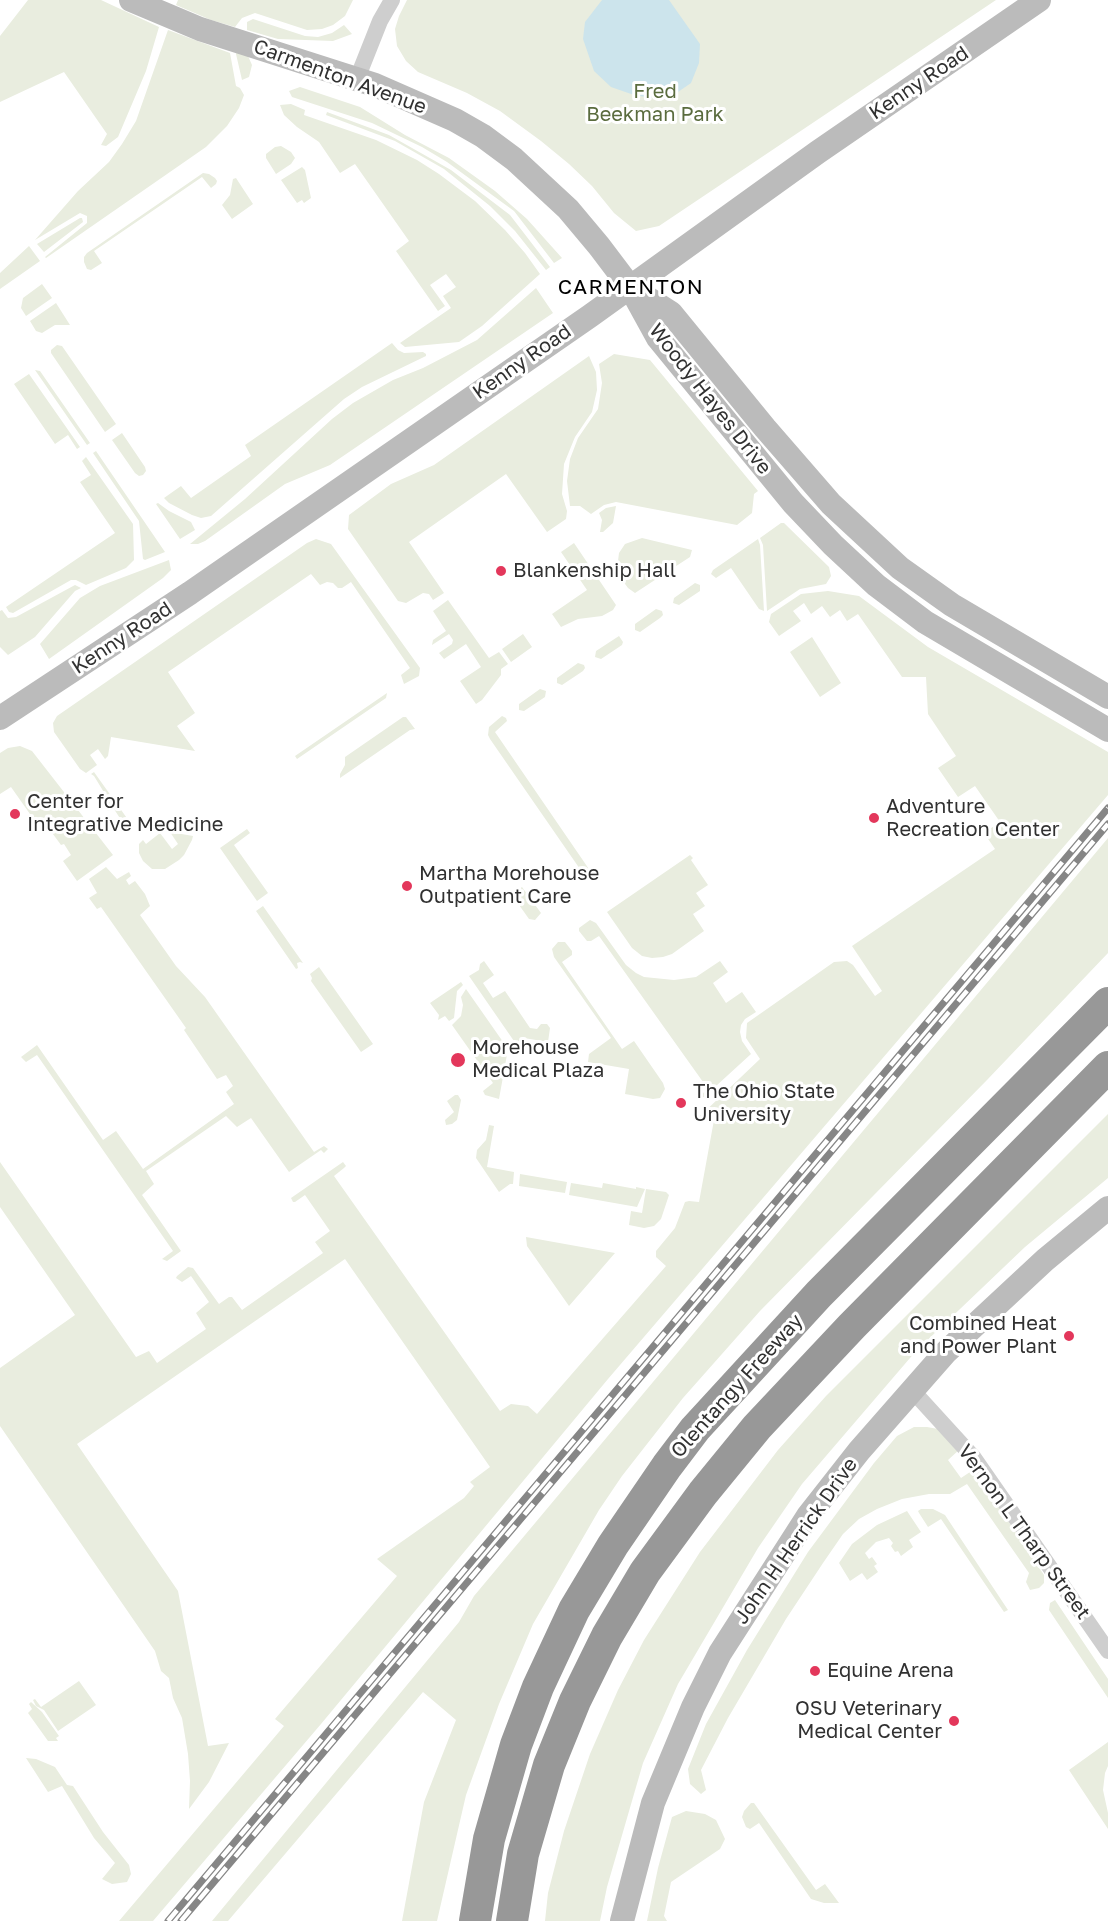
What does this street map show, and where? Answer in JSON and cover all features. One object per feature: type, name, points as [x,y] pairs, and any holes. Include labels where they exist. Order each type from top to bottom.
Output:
[{"type":"highway","name":"Olentangy Freeway","points":[[475,1921],[489,1839],[520,1736],[538,1687],[570,1620],[613,1545],[667,1466],[694,1429],[819,1294],[1108,1003]]},
{"type":"highway","points":[[512,1921],[523,1854],[549,1765],[575,1701],[606,1636],[645,1572],[703,1493],[757,1426],[1108,1066]]},
{"type":"highway","points":[[460,1921],[489,1839]]},
{"type":"street","name":"Carmenton Avenue","points":[[131,0],[200,29],[357,79],[455,120],[483,136],[514,159],[568,209],[630,286]]},
{"type":"street","points":[[357,79],[380,21],[392,0]]},
{"type":"street","name":"Kenny Road","points":[[0,718],[190,593],[818,152],[1039,0]]},
{"type":"street","name":"Woody Hayes Drive","points":[[630,286],[671,313],[831,504],[900,568],[952,605],[1108,697]]},
{"type":"street","name":"Woody Hayes Drive","points":[[630,286],[658,338],[793,502],[833,545],[876,585],[925,622],[1108,730]]},
{"type":"street","name":"John H Herrick Drive","points":[[622,1921],[653,1803],[693,1707],[720,1653],[808,1516],[911,1389],[945,1353],[1045,1260],[1108,1208]]},
{"type":"street","name":"Vernon L Tharp Street","points":[[911,1389],[974,1458],[1108,1651]]},
{"type":"green space","points":[[28,0],[101,0],[159,27],[146,71],[118,137],[106,146],[101,145],[107,134],[64,72],[0,102],[0,36]]},
{"type":"green space","points":[[178,0],[353,0],[345,16],[333,25],[322,29],[307,30],[255,13],[242,18],[235,27],[211,20],[176,5]]},
{"type":"green space","name":"Fred Beekman Park","points":[[407,0],[996,0],[659,226],[636,231],[614,213],[592,186],[569,164],[541,141],[500,111],[467,93],[418,72],[406,61],[397,46],[395,29]]},
{"type":"green space","points":[[253,19],[305,36],[318,37],[332,33],[344,25],[352,34],[333,41],[278,39],[247,30],[247,22]]},
{"type":"green space","points":[[168,30],[230,53],[236,86],[244,95],[239,108],[227,126],[206,147],[46,258],[87,223],[87,216],[80,213],[35,240],[78,191],[109,162],[122,144],[136,121]]},
{"type":"green space","points":[[238,49],[248,56],[252,65],[249,77],[242,80],[236,54]]},
{"type":"green space","points":[[300,87],[360,107],[405,135],[449,158],[495,191],[527,219],[562,258],[554,263],[514,211],[447,162],[372,123],[292,97],[289,91]]},
{"type":"green space","points":[[291,104],[305,110],[304,115],[376,140],[417,160],[439,174],[475,201],[505,230],[540,274],[482,326],[459,342],[405,347],[400,343],[451,308],[443,296],[456,287],[446,274],[430,285],[445,306],[438,311],[396,251],[409,241],[355,164],[340,173],[319,142],[284,115],[280,105]]},
{"type":"green space","points":[[327,112],[389,135],[451,170],[510,215],[550,267],[546,270],[515,231],[490,206],[444,169],[395,141],[326,115]]},
{"type":"green space","points":[[281,146],[291,152],[295,158],[291,164],[276,174],[266,154],[275,147]]},
{"type":"green space","points":[[302,167],[305,170],[311,198],[304,203],[302,200],[297,203],[281,180]]},
{"type":"green space","points":[[203,173],[215,178],[216,184],[211,188],[202,177],[94,251],[102,263],[91,270],[87,269],[84,257],[87,253]]},
{"type":"green space","points":[[236,178],[253,204],[232,219],[222,205],[230,195],[233,179]]},
{"type":"green space","points":[[80,218],[83,222],[44,252],[37,244]]},
{"type":"green space","points":[[29,246],[40,261],[0,289],[0,273]]},
{"type":"green space","points":[[42,284],[52,298],[26,316],[21,308],[23,298]]},
{"type":"green space","points":[[536,288],[553,313],[330,465],[285,484],[205,541],[190,544],[245,499],[332,419],[353,403],[393,380],[423,368],[477,340]]},
{"type":"green space","points":[[56,303],[70,325],[55,325],[42,333],[36,331],[30,321]]},
{"type":"green space","points":[[392,343],[404,353],[423,352],[426,356],[362,387],[344,399],[211,516],[201,518],[192,515],[164,498],[181,486],[191,498],[251,456],[245,445]]},
{"type":"green space","points":[[57,345],[62,346],[116,424],[105,432],[51,353]]},
{"type":"green space","points":[[614,354],[650,360],[758,491],[754,494],[752,513],[737,525],[616,502],[604,505],[591,514],[580,506],[570,506],[567,481],[570,459],[578,438],[598,409],[602,383],[599,364]]},
{"type":"green space","points":[[589,356],[596,372],[597,390],[592,412],[575,437],[564,464],[562,494],[567,511],[566,519],[547,532],[506,474],[409,542],[444,593],[433,600],[429,594],[423,593],[406,603],[398,601],[348,529],[349,515],[391,484],[434,465]]},
{"type":"green space","points":[[35,370],[40,371],[90,443],[87,445]]},
{"type":"green space","points":[[29,374],[80,447],[77,449],[68,435],[55,444],[14,384]]},
{"type":"green space","points":[[122,433],[145,467],[146,471],[143,475],[139,476],[135,473],[112,440]]},
{"type":"green space","points":[[96,451],[165,552],[143,559],[139,521],[93,453]]},
{"type":"green space","points":[[86,457],[133,524],[134,560],[126,568],[86,585],[71,580],[13,613],[9,612],[6,607],[115,533],[80,482],[91,475],[82,461]]},
{"type":"green space","points":[[158,503],[191,522],[195,530],[180,539],[156,504]]},
{"type":"green space","points":[[616,506],[613,523],[600,532],[602,520],[599,513],[606,508]]},
{"type":"green space","points":[[784,523],[829,567],[831,576],[826,584],[800,589],[767,611],[763,545],[760,538]]},
{"type":"green space","points":[[642,538],[692,550],[690,557],[635,593],[620,577],[619,553],[625,544]]},
{"type":"green space","points":[[316,539],[331,544],[420,668],[419,676],[404,684],[401,675],[410,668],[351,582],[342,588],[327,582],[320,585],[311,574],[168,672],[195,713],[177,726],[195,751],[111,737],[108,756],[105,759],[98,749],[90,755],[97,765],[86,773],[80,769],[54,732],[53,723],[57,716]]},
{"type":"green space","points":[[758,539],[764,611],[759,609],[731,568],[716,578],[711,574],[713,570]]},
{"type":"green space","points":[[574,543],[616,605],[613,610],[602,616],[578,619],[561,627],[552,614],[587,590],[561,552]]},
{"type":"green space","points":[[169,560],[171,570],[163,578],[49,659],[40,644],[80,598],[100,586]]},
{"type":"green space","points":[[695,583],[700,585],[700,591],[679,605],[673,603],[674,598]]},
{"type":"green space","points":[[75,585],[81,588],[75,591],[35,637],[8,655],[0,647],[0,611],[2,610],[8,618],[16,617]]},
{"type":"green space","points":[[828,591],[859,596],[928,647],[1108,752],[1108,795],[608,1379],[321,1724],[153,1921],[119,1921],[284,1726],[275,1719],[397,1576],[377,1559],[464,1498],[474,1486],[470,1482],[490,1467],[345,1259],[77,1444],[178,1591],[208,1746],[229,1743],[209,1782],[189,1809],[188,1754],[182,1718],[173,1698],[169,1678],[161,1671],[155,1651],[0,1426],[0,1368],[75,1315],[0,1207],[0,1162],[136,1357],[149,1351],[157,1363],[206,1329],[196,1313],[209,1302],[191,1276],[182,1282],[176,1278],[188,1267],[193,1268],[219,1304],[232,1297],[242,1310],[323,1253],[315,1242],[330,1231],[305,1195],[295,1202],[291,1198],[343,1162],[346,1166],[334,1176],[500,1411],[511,1404],[528,1406],[537,1414],[666,1266],[656,1257],[656,1251],[675,1228],[685,1202],[699,1202],[714,1120],[700,1116],[760,1059],[746,1038],[747,1023],[834,962],[847,961],[853,965],[875,996],[882,991],[852,946],[995,849],[984,833],[1000,822],[975,786],[958,797],[938,768],[956,756],[928,714],[926,677],[902,677],[858,614],[847,621],[840,610],[830,617],[822,606],[811,614],[804,603],[793,611],[801,621],[779,636],[769,622],[771,614],[801,594]]},
{"type":"green space","points":[[448,600],[489,658],[499,652],[508,664],[501,669],[501,675],[482,700],[476,704],[460,681],[481,667],[466,644],[444,659],[439,653],[452,644],[453,640],[449,634],[432,645],[433,640],[446,631],[433,611]]},
{"type":"green space","points":[[656,609],[662,611],[663,615],[640,632],[635,630],[635,624]]},
{"type":"green space","points":[[523,634],[532,647],[511,662],[502,649]]},
{"type":"green space","points":[[619,636],[623,642],[622,645],[601,659],[595,657],[596,651]]},
{"type":"green space","points":[[812,637],[841,683],[820,697],[790,652]]},
{"type":"green space","points":[[578,663],[584,665],[583,671],[562,685],[557,683],[557,678]]},
{"type":"green space","points":[[540,689],[546,691],[545,697],[524,711],[519,710],[519,704]]},
{"type":"green space","points":[[387,693],[386,698],[297,759],[295,756]]},
{"type":"green space","points":[[502,716],[507,721],[495,732],[593,875],[589,876],[582,872],[490,739],[489,727]]},
{"type":"green space","points":[[406,717],[415,729],[410,730],[340,778],[345,765],[345,757]]},
{"type":"green space","points":[[20,746],[32,751],[113,855],[77,881],[63,861],[71,855],[64,844],[61,845],[50,830],[44,834],[11,787],[0,794],[0,753],[8,748]]},
{"type":"green space","points":[[94,772],[129,821],[125,824],[114,809],[108,811],[105,806],[105,794],[91,774]]},
{"type":"green space","points":[[247,829],[250,833],[234,845],[268,893],[257,901],[220,848]]},
{"type":"green space","points":[[170,832],[193,836],[192,840],[179,860],[165,869],[152,869],[143,861],[139,853],[139,844],[143,840],[146,844],[160,833],[172,849],[178,844]]},
{"type":"green space","points":[[1108,838],[1108,953],[760,1311],[683,1398],[622,1476],[599,1510],[533,1624],[499,1704],[466,1795],[437,1921],[402,1921],[424,1802],[456,1720],[423,1692],[228,1921],[212,1921],[459,1622],[474,1596]]},
{"type":"green space","points":[[690,855],[708,885],[696,893],[705,906],[693,914],[704,931],[672,954],[652,958],[642,956],[632,948],[607,912]]},
{"type":"green space","points":[[106,867],[117,879],[129,872],[131,876],[126,880],[129,885],[135,881],[145,894],[150,906],[140,915],[176,966],[205,997],[314,1152],[324,1146],[328,1149],[324,1153],[321,1150],[289,1172],[251,1118],[237,1127],[226,1116],[146,1171],[154,1184],[142,1195],[181,1251],[167,1261],[162,1259],[173,1251],[37,1055],[26,1062],[21,1057],[37,1045],[103,1140],[116,1131],[143,1169],[234,1104],[226,1092],[233,1086],[226,1075],[217,1079],[184,1030],[186,1028],[101,907],[97,909],[89,898],[97,893],[89,879]]},
{"type":"green space","points":[[522,887],[541,913],[535,920],[529,919],[512,895]]},
{"type":"green space","points":[[263,906],[303,963],[297,963],[298,968],[296,969],[256,911]]},
{"type":"green space","points":[[590,920],[596,923],[626,965],[644,977],[674,980],[696,977],[720,961],[728,972],[713,983],[726,1003],[742,992],[756,1012],[745,1019],[740,1032],[742,1041],[751,1054],[704,1097],[696,1099],[708,1089],[599,936],[587,941],[579,931],[579,928]]},
{"type":"green space","points":[[558,942],[565,942],[572,951],[572,955],[562,962],[622,1049],[634,1041],[663,1083],[665,1089],[660,1098],[625,1094],[629,1069],[588,1062],[589,1054],[611,1038],[554,957],[552,949]]},
{"type":"green space","points":[[484,961],[494,975],[483,983],[493,998],[505,991],[530,1028],[537,1029],[541,1024],[547,1024],[550,1028],[548,1042],[524,1038],[516,1044],[469,976],[479,970],[480,964]]},
{"type":"green space","points":[[319,967],[373,1044],[361,1052],[311,981],[310,974]]},
{"type":"green space","points":[[461,982],[463,985],[457,991],[454,1018],[449,1021],[445,1016],[438,1020],[439,1015],[430,1003]]},
{"type":"green space","points":[[466,989],[508,1049],[499,1099],[485,1095],[483,1091],[493,1083],[452,1025],[461,1016],[463,1005],[461,997]]},
{"type":"green space","points":[[458,1095],[461,1100],[457,1120],[446,1125],[445,1120],[454,1112],[447,1101]]},
{"type":"green space","points":[[1108,1114],[1108,1178],[1025,1247],[916,1351],[802,1484],[758,1548],[678,1684],[643,1763],[607,1887],[600,1921],[545,1921],[548,1893],[564,1831],[590,1754],[618,1690],[644,1640],[700,1552],[778,1450],[826,1396]]},
{"type":"green space","points":[[489,1125],[494,1126],[487,1167],[514,1172],[513,1184],[499,1192],[476,1158],[477,1150],[486,1140]]},
{"type":"green space","points":[[520,1174],[567,1182],[565,1193],[519,1186]]},
{"type":"green space","points":[[571,1183],[602,1188],[603,1183],[645,1189],[637,1207],[569,1195]]},
{"type":"green space","points":[[646,1189],[666,1192],[669,1195],[661,1219],[654,1226],[644,1228],[629,1225],[631,1211],[642,1213]]},
{"type":"green space","points":[[526,1237],[615,1253],[569,1306],[527,1246]]},
{"type":"green space","points":[[914,1427],[938,1429],[959,1450],[948,1460],[961,1478],[970,1472],[980,1479],[1044,1575],[1044,1583],[1039,1588],[1030,1590],[1026,1582],[1029,1573],[967,1484],[950,1494],[929,1494],[902,1499],[859,1519],[843,1534],[786,1619],[728,1718],[701,1770],[706,1790],[701,1794],[690,1784],[688,1769],[706,1724],[747,1650],[808,1552],[874,1463],[897,1436]]},
{"type":"green space","points":[[933,1509],[945,1515],[1008,1610],[1004,1612],[941,1519],[928,1527],[918,1511]]},
{"type":"green space","points":[[907,1511],[921,1532],[909,1540],[913,1547],[901,1556],[891,1546],[893,1543],[889,1538],[876,1542],[865,1553],[877,1564],[874,1566],[878,1572],[867,1580],[862,1573],[850,1581],[839,1563],[852,1544],[877,1525]]},
{"type":"green space","points":[[1055,1600],[1108,1679],[1108,1698],[1049,1610],[1050,1603]]},
{"type":"green space","points":[[79,1681],[96,1705],[58,1731],[44,1710],[36,1706],[33,1700],[35,1699],[41,1707]]},
{"type":"green space","points":[[31,1702],[42,1712],[59,1736],[56,1738],[58,1741],[48,1741],[28,1713],[32,1709],[29,1704]]},
{"type":"green space","points":[[1108,1742],[1108,1766],[1103,1790],[1108,1813],[1108,1829],[1069,1770]]},
{"type":"green space","points":[[26,1758],[36,1759],[55,1767],[67,1785],[73,1786],[103,1832],[129,1865],[131,1874],[127,1882],[112,1884],[102,1879],[115,1863],[94,1838],[62,1786],[48,1792]]},
{"type":"green space","points":[[751,1803],[754,1803],[816,1890],[825,1884],[839,1903],[824,1903],[811,1899],[759,1823],[750,1829],[746,1827],[742,1817]]},
{"type":"green space","points":[[686,1811],[705,1814],[716,1820],[725,1839],[720,1849],[671,1882],[664,1916],[667,1921],[647,1921],[672,1817]]},
{"type":"water","points":[[602,0],[669,0],[700,44],[699,63],[691,83],[678,92],[658,99],[634,95],[611,87],[594,71],[583,39],[585,22]]},
{"type":"railway","points":[[168,1921],[1108,808]]},
{"type":"railway","points":[[181,1921],[1108,824]]},
{"type":"place","name":"Blankenship Hall","points":[[501,571]]},
{"type":"place","name":"Center for Integrative Medicine","points":[[15,814]]},
{"type":"place","name":"Adventure Recreation Center","points":[[874,818]]},
{"type":"place","name":"Martha Morehouse Outpatient Care","points":[[407,886]]},
{"type":"place","name":"Morehouse Medical Plaza","points":[[458,1060]]},
{"type":"place","name":"The Ohio State University","points":[[681,1103]]},
{"type":"place","name":"Combined Heat and Power Plant","points":[[1069,1336]]},
{"type":"place","name":"Equine Arena","points":[[815,1671]]},
{"type":"place","name":"OSU Veterinary Medical Center","points":[[954,1721]]},
{"type":"district","name":"CARMENTON","points":[[631,287]]}]
